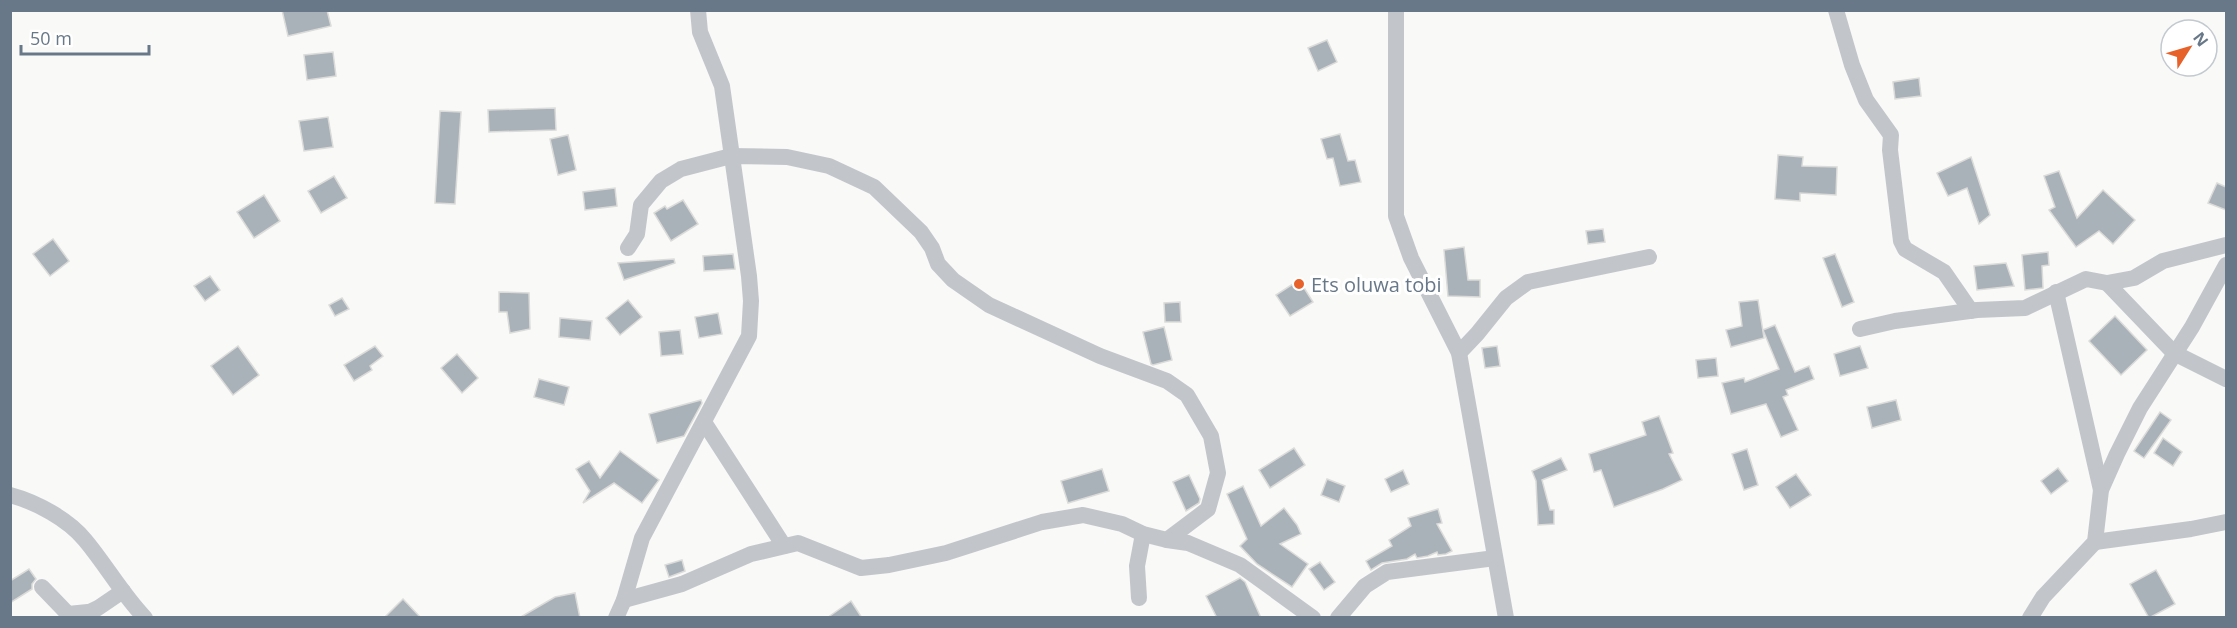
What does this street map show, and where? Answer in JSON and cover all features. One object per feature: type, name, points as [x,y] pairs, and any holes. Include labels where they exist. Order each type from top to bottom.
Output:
[{"type":"street","points":[[616,618],[624,600],[642,538],[749,336],[752,301],[722,86],[700,32],[698,10]]},
{"type":"street","points":[[1396,10],[1396,216],[1411,258],[1459,353],[1506,618]]},
{"type":"street","points":[[1836,10],[1852,65],[1866,100],[1891,135],[1890,150],[1901,241],[1905,249],[1944,272],[1971,311]]},
{"type":"street","points":[[628,248],[637,234],[641,205],[661,181],[681,169],[731,156],[798,159],[829,166],[874,187],[921,232],[932,248],[938,264],[953,280],[989,304],[1047,333],[1167,381],[1186,395],[1211,436],[1218,473],[1208,509],[1167,540]]},
{"type":"street","points":[[1860,329],[1895,321],[1971,311],[2025,308],[2086,279],[2107,284],[2134,278],[2163,261],[2226,245]]},
{"type":"street","points":[[1459,353],[1506,298],[1528,282],[1649,256]]},
{"type":"street","points":[[2030,618],[2043,597],[2095,542],[2101,490],[2140,408],[2192,327],[2226,265]]},
{"type":"street","points":[[2107,284],[2174,353],[2226,379]]},
{"type":"street","points":[[2056,292],[2101,490]]},
{"type":"street","points":[[704,422],[784,546]]},
{"type":"street","points":[[10,495],[29,500],[84,538],[145,618]]},
{"type":"street","points":[[624,600],[682,584],[751,554],[798,543],[861,568],[946,554],[1042,522],[1083,515],[1122,524],[1143,534],[1188,543],[1240,565],[1313,618]]},
{"type":"street","points":[[2095,542],[2226,522]]},
{"type":"street","points":[[1139,598],[1137,566],[1143,534]]},
{"type":"street","points":[[1338,618],[1365,586],[1387,572],[1495,558]]},
{"type":"street","points":[[42,588],[68,614],[83,615],[123,591]]},
{"type":"building","points":[[282,10],[327,10],[331,26],[288,36]]},
{"type":"building","points":[[1327,40],[1337,62],[1318,71],[1308,48]]},
{"type":"building","points":[[333,52],[336,76],[307,80],[304,55]]},
{"type":"building","points":[[1919,78],[1921,96],[1895,99],[1893,82]]},
{"type":"building","points":[[555,108],[556,130],[489,132],[488,110]]},
{"type":"building","points":[[440,111],[461,112],[455,204],[435,203]]},
{"type":"building","points":[[328,117],[333,147],[304,151],[299,121]]},
{"type":"building","points":[[1340,134],[1348,161],[1355,160],[1361,182],[1340,186],[1333,158],[1327,159],[1321,139]]},
{"type":"building","points":[[568,135],[576,170],[558,175],[550,139]]},
{"type":"building","points":[[1778,155],[1803,157],[1802,166],[1837,167],[1836,195],[1800,193],[1800,201],[1775,199]]},
{"type":"building","points":[[1971,157],[1990,215],[1979,224],[1967,188],[1948,196],[1937,173]]},
{"type":"building","points":[[2059,171],[2077,218],[2103,190],[2135,220],[2113,244],[2099,231],[2076,247],[2049,210],[2055,207],[2044,176]]},
{"type":"building","points":[[334,176],[347,198],[321,213],[308,191]]},
{"type":"building","points":[[2217,183],[2226,187],[2226,210],[2208,203]]},
{"type":"building","points":[[615,188],[617,206],[585,210],[583,192]]},
{"type":"building","points":[[264,195],[280,221],[254,238],[237,212]]},
{"type":"building","points":[[683,200],[698,224],[671,241],[654,213],[665,206],[667,209]]},
{"type":"building","points":[[1603,229],[1605,242],[1588,244],[1586,231]]},
{"type":"building","points":[[53,239],[69,261],[50,276],[33,254]]},
{"type":"building","points":[[1464,247],[1468,280],[1480,280],[1480,297],[1448,296],[1444,250]]},
{"type":"building","points":[[2048,252],[2049,265],[2042,266],[2043,288],[2025,290],[2022,255]]},
{"type":"building","points":[[733,254],[735,269],[704,271],[703,256]]},
{"type":"building","points":[[1835,254],[1854,302],[1842,307],[1823,258]]},
{"type":"building","points":[[674,259],[675,263],[624,280],[618,263]]},
{"type":"building","points":[[2006,263],[2014,286],[1977,290],[1974,266]]},
{"type":"building","points":[[210,276],[220,290],[205,301],[194,286]]},
{"type":"building","points":[[1299,280],[1313,302],[1290,316],[1276,295]]},
{"type":"building","points":[[499,292],[529,293],[530,329],[510,333],[507,312],[499,312]]},
{"type":"building","points":[[342,298],[349,309],[335,316],[329,305]]},
{"type":"building","points":[[628,300],[642,317],[620,335],[606,318]]},
{"type":"building","points":[[1758,300],[1764,338],[1731,347],[1726,330],[1742,326],[1739,302]]},
{"type":"building","points":[[1180,302],[1181,322],[1165,322],[1164,303]]},
{"type":"building","points":[[718,313],[722,334],[699,338],[695,317]]},
{"type":"building","points":[[2115,316],[2147,350],[2121,375],[2089,341]]},
{"type":"building","points":[[560,318],[592,321],[590,340],[559,337]]},
{"type":"building","points":[[1775,325],[1795,372],[1809,366],[1814,379],[1786,390],[1788,395],[1783,397],[1798,430],[1781,437],[1766,404],[1731,414],[1722,383],[1744,378],[1745,382],[1779,369],[1763,330]]},
{"type":"building","points":[[1164,327],[1172,360],[1153,365],[1143,332]]},
{"type":"building","points":[[680,330],[683,354],[661,356],[659,332]]},
{"type":"building","points":[[238,346],[259,375],[233,395],[211,366]]},
{"type":"building","points":[[375,346],[383,356],[370,366],[372,370],[354,381],[344,365]]},
{"type":"building","points":[[1497,346],[1500,366],[1485,368],[1482,348]]},
{"type":"building","points":[[1860,346],[1868,368],[1840,376],[1834,354]]},
{"type":"building","points":[[457,354],[478,378],[462,393],[441,368]]},
{"type":"building","points":[[1716,358],[1718,376],[1698,378],[1696,360]]},
{"type":"building","points":[[539,379],[569,387],[564,405],[534,397]]},
{"type":"building","points":[[701,400],[702,403],[684,436],[657,443],[649,414]]},
{"type":"building","points":[[1896,400],[1901,420],[1872,428],[1867,407]]},
{"type":"building","points":[[2160,412],[2171,420],[2144,458],[2134,451]]},
{"type":"building","points":[[1659,416],[1673,453],[1669,454],[1682,480],[1614,507],[1601,470],[1594,472],[1589,454],[1646,435],[1642,422]]},
{"type":"building","points":[[2163,438],[2182,452],[2173,466],[2154,453]]},
{"type":"building","points":[[1294,448],[1305,465],[1270,488],[1259,470]]},
{"type":"building","points":[[1747,449],[1758,485],[1744,490],[1732,454]]},
{"type":"building","points":[[620,451],[659,480],[642,503],[614,483],[583,503],[590,491],[576,469],[589,461],[600,478]]},
{"type":"building","points":[[1561,458],[1567,470],[1542,480],[1550,510],[1554,510],[1554,524],[1538,525],[1536,481],[1532,471]]},
{"type":"building","points":[[2058,468],[2068,481],[2051,494],[2041,481]]},
{"type":"building","points":[[1102,469],[1109,491],[1068,503],[1061,481]]},
{"type":"building","points":[[1403,470],[1409,484],[1391,492],[1385,479]]},
{"type":"building","points":[[1796,474],[1811,495],[1790,508],[1776,487]]},
{"type":"building","points":[[1189,475],[1200,499],[1199,503],[1186,511],[1173,482]]},
{"type":"building","points":[[1327,479],[1345,486],[1339,502],[1321,495]]},
{"type":"building","points":[[1243,486],[1261,526],[1284,508],[1297,525],[1301,534],[1280,544],[1308,564],[1292,587],[1257,564],[1240,546],[1247,539],[1227,494]]},
{"type":"building","points":[[1438,509],[1442,523],[1437,524],[1452,551],[1438,555],[1437,552],[1417,558],[1415,554],[1407,559],[1382,563],[1371,570],[1366,561],[1392,546],[1389,540],[1411,526],[1408,518]]},
{"type":"building","points":[[682,560],[685,571],[669,577],[665,565]]},
{"type":"building","points":[[1320,562],[1335,582],[1324,590],[1309,569]]},
{"type":"building","points":[[29,569],[36,579],[32,584],[32,589],[10,603],[10,581]]},
{"type":"building","points":[[2156,570],[2175,604],[2149,618],[2130,584]]},
{"type":"building","points":[[1240,578],[1245,582],[1261,618],[1217,618],[1206,596]]},
{"type":"building","points":[[575,593],[580,618],[519,618],[555,597]]},
{"type":"building","points":[[403,599],[421,618],[384,618]]},
{"type":"building","points":[[851,601],[862,618],[827,618]]},
{"type":"place","name":"Ets oluwa tobi","points":[[1299,284]]}]
